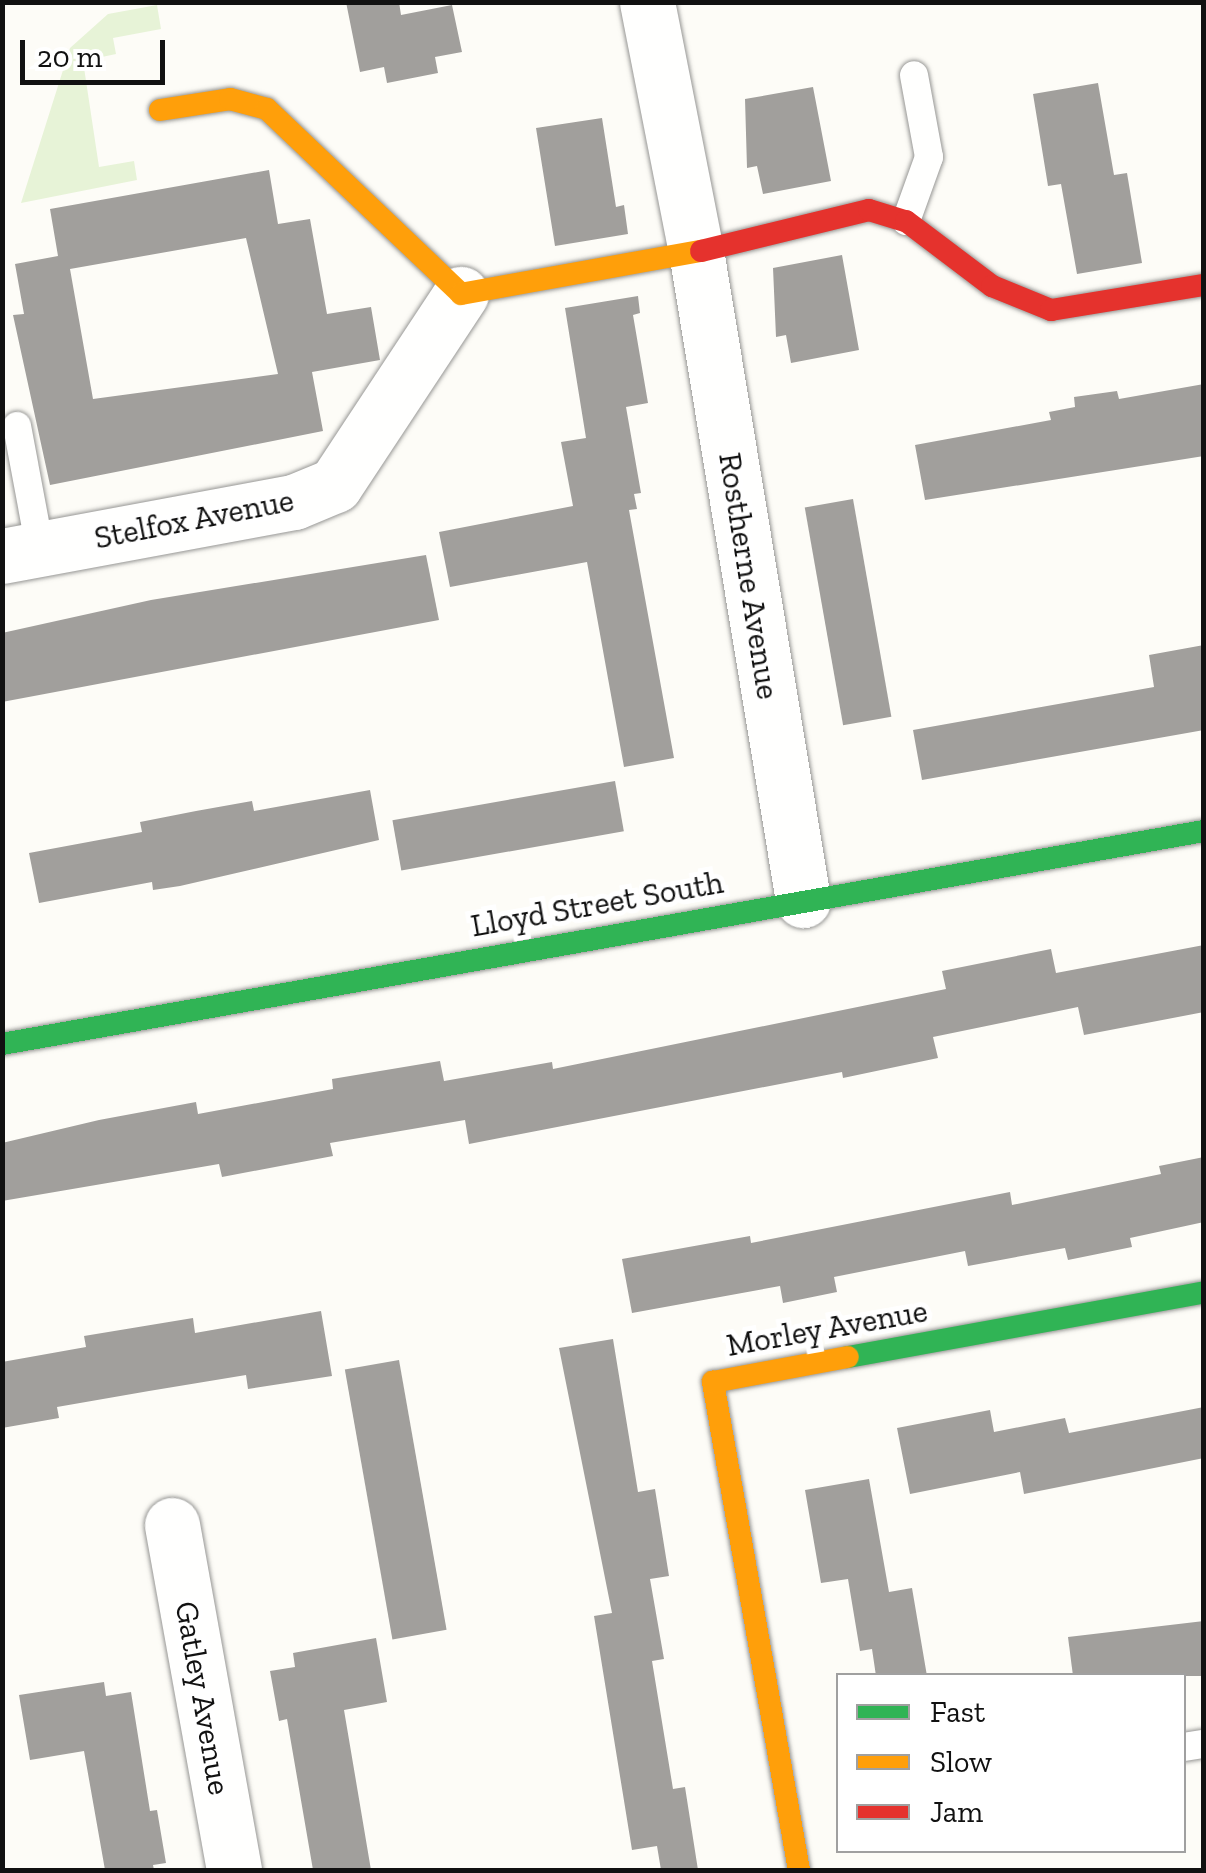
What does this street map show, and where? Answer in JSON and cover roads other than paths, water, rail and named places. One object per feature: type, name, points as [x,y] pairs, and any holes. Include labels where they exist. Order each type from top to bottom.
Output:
[{"type":"street","name":"Rostherne Avenue","points":[[647,2],[696,251],[803,900]]},
{"type":"street","points":[[160,110],[230,99],[266,109],[461,294],[696,251],[869,210],[906,221],[992,286],[1051,310],[1204,286]]},
{"type":"street","name":"Stelfox Avenue","points":[[21,553],[294,502],[335,484],[461,294]]},
{"type":"street","name":"Lloyd Street South","points":[[2,1044],[1204,830]]},
{"type":"street","name":"Morley Avenue","points":[[799,1870],[713,1382],[1204,1292]]},
{"type":"street","name":"Gatley Avenue","points":[[172,1526],[234,1870]]},
{"type":"lane","points":[[906,221],[929,157],[914,75]]},
{"type":"lane","points":[[17,426],[21,553]]}]
